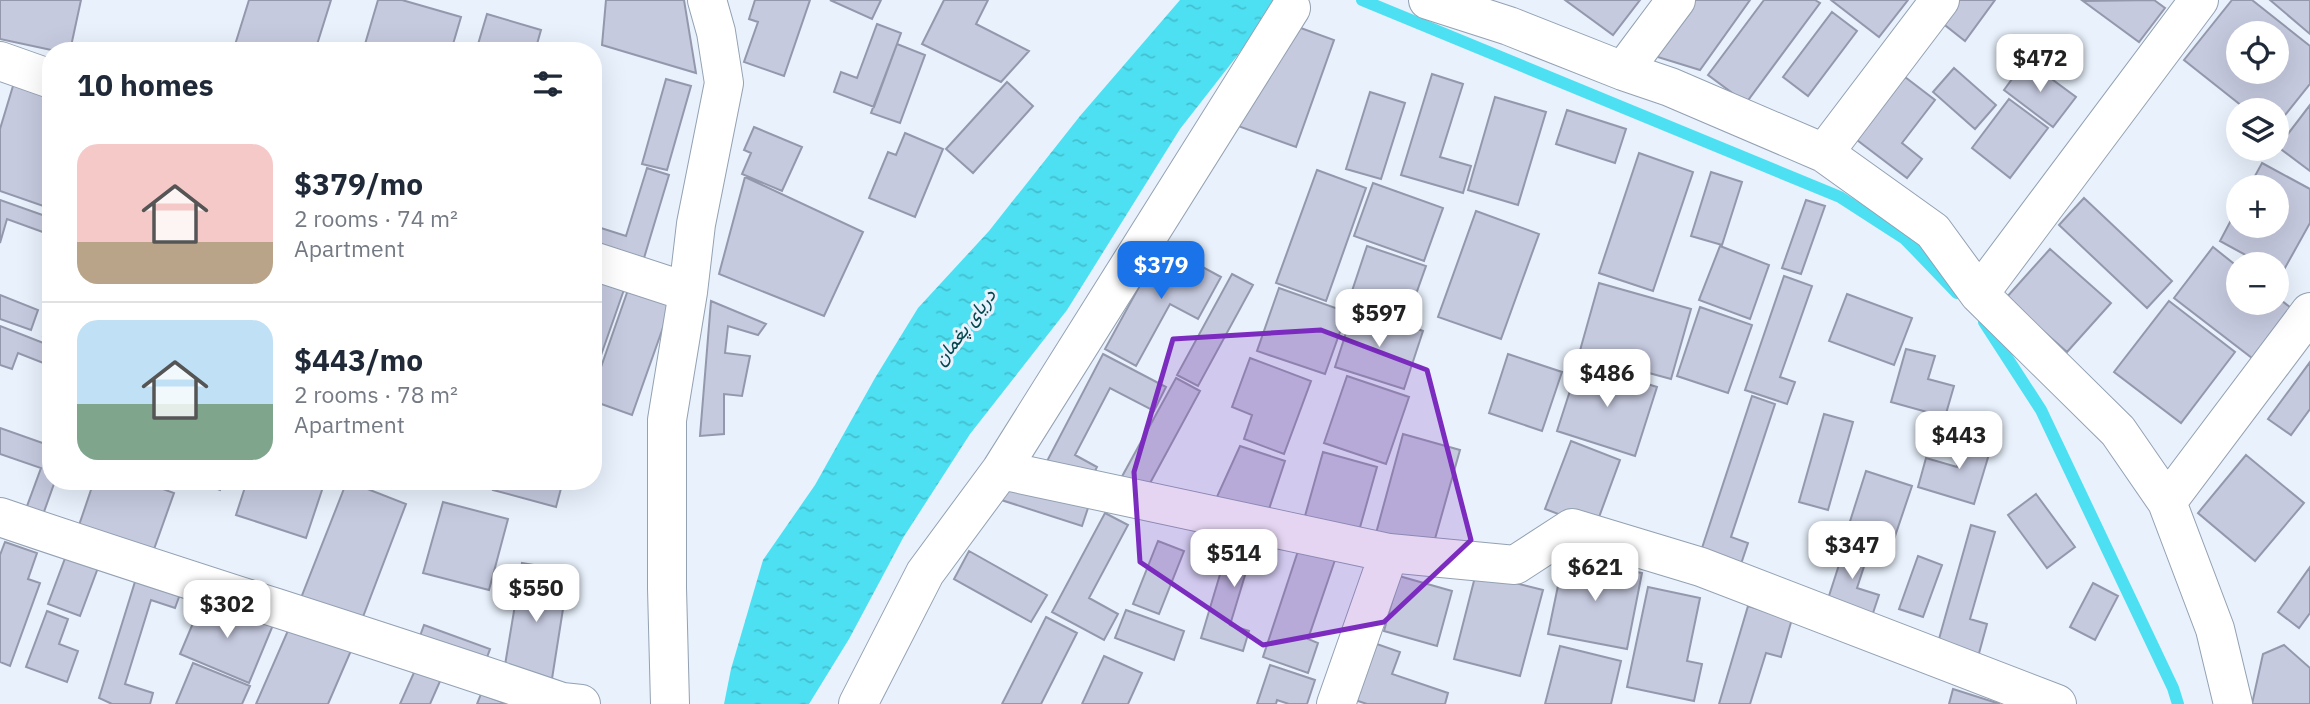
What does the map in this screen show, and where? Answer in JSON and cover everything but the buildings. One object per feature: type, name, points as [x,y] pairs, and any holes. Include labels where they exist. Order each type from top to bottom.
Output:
[{"type":"street","points":[[670,704],[667,420],[696,224],[724,83],[716,32],[707,0]]},
{"type":"street","points":[[1428,0],[1509,26],[1670,87],[1824,153],[1933,231],[1979,294],[2118,431],[2167,502],[2215,629],[2233,704]]},
{"type":"street","points":[[1623,71],[1675,0]]},
{"type":"street","points":[[1824,153],[1940,0]]},
{"type":"street","points":[[1979,294],[2199,0]]},
{"type":"street","points":[[858,704],[925,573],[1001,470],[1291,8]]},
{"type":"street","points":[[0,61],[42,76]]},
{"type":"street","points":[[602,264],[688,292]]},
{"type":"street","points":[[2167,502],[2310,312]]},
{"type":"street","points":[[1001,470],[1389,553],[1515,565],[1572,528],[1701,567],[2057,704]]},
{"type":"street","points":[[0,517],[174,577],[396,645],[562,702],[581,704]]},
{"type":"street","points":[[1336,704],[1389,553]]},
{"type":"highlighted area","points":[[1321,330],[1427,370],[1471,540],[1384,622],[1263,645],[1140,562],[1134,472],[1173,339]]},
{"type":"water","name":"دریای پغمان","points":[[1180,0],[1275,0],[1262,24],[1180,129],[1067,310],[970,434],[903,538],[849,639],[809,704],[724,704],[731,669],[763,560],[815,485],[918,308],[989,231],[1080,116]]},
{"type":"waterway","points":[[1362,0],[1840,197],[1905,239],[1957,293]]},
{"type":"waterway","points":[[1984,322],[2041,410],[2173,688],[2178,704]]}]
